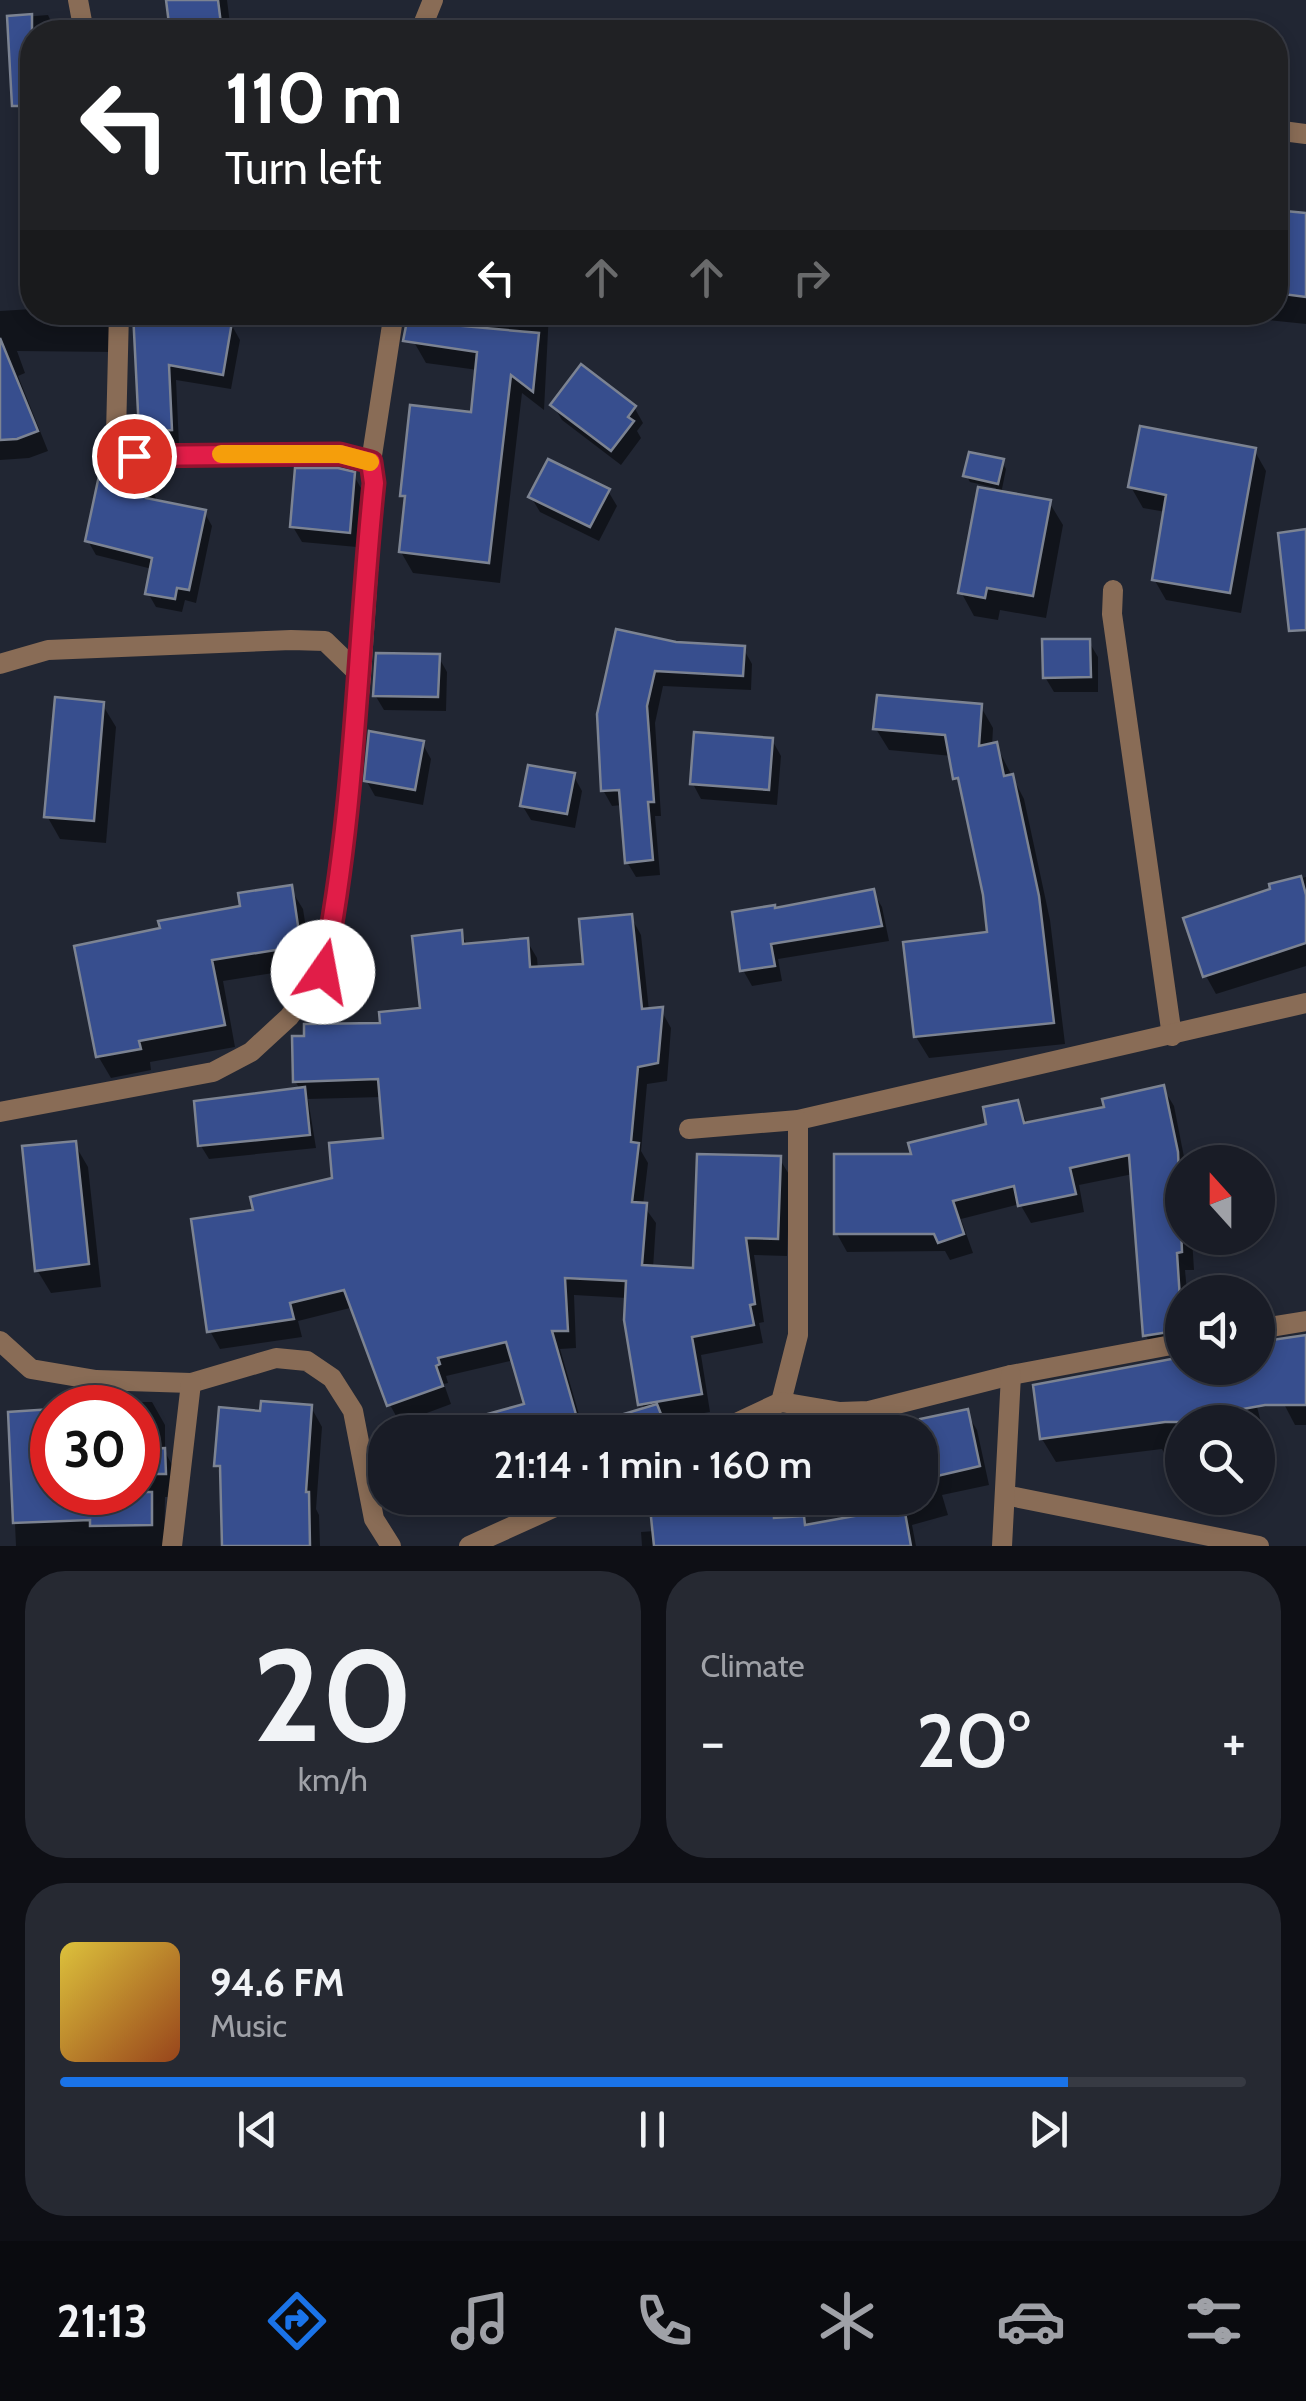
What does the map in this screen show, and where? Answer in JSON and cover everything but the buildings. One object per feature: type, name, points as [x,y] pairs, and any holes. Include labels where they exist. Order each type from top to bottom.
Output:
[{"type":"street","points":[[119,325],[116,434],[134,456],[340,454],[371,462]]},
{"type":"street","points":[[0,1112],[213,1072],[251,1052],[289,1017],[323,972],[337,903],[360,676],[374,483],[371,462],[392,325]]},
{"type":"street","points":[[1113,590],[1112,614],[1172,1036]]},
{"type":"street","points":[[0,664],[48,650],[325,641],[360,676]]},
{"type":"street","points":[[689,1130],[798,1120],[1306,1003]]},
{"type":"street","points":[[780,1402],[798,1335],[798,1120]]},
{"type":"street","points":[[1275,1326],[1306,1321]]},
{"type":"street","points":[[0,1341],[32,1370],[96,1380],[192,1383],[276,1358],[307,1361],[332,1378],[353,1412],[374,1519],[392,1546]]},
{"type":"street","points":[[753,1415],[780,1402],[840,1412],[869,1411],[1011,1375],[1165,1346]]},
{"type":"street","points":[[1002,1546],[1011,1375]]},
{"type":"street","points":[[172,1546],[192,1383]]},
{"type":"street","points":[[1005,1495],[1260,1546]]},
{"type":"street","points":[[469,1546],[537,1515]]},
{"type":"slow traffic","points":[[221,454],[340,454],[370,462]]},
{"type":"route","points":[[134,456],[340,454],[371,462],[374,483],[360,676],[337,903],[323,972]]}]
